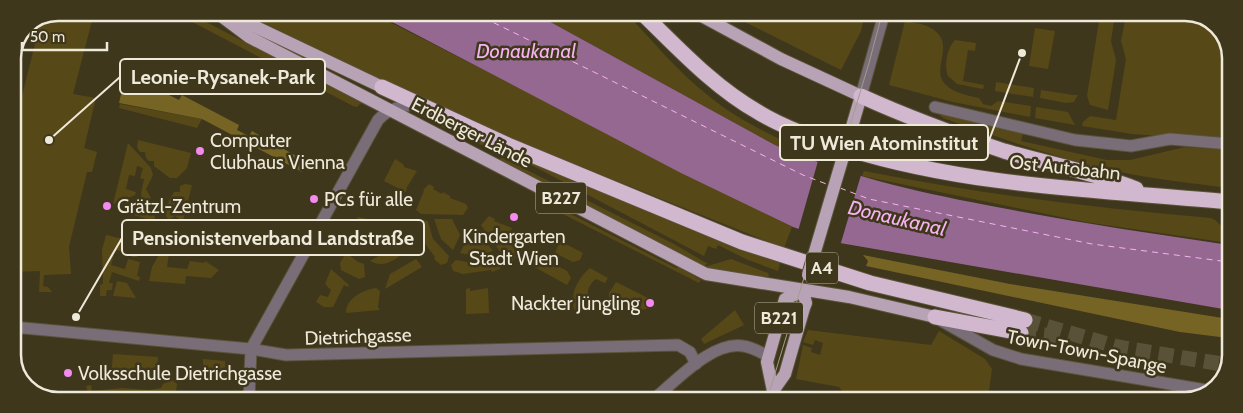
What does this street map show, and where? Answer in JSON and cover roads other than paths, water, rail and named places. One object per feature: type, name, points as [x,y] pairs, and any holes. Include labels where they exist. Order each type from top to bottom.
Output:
[{"type":"highway","name":"Ost Autobahn","points":[[650,21],[714,81],[735,97],[786,127],[813,138],[870,156],[938,172],[1024,183],[1222,201]]},
{"type":"highway","points":[[382,87],[418,104]]},
{"type":"highway","points":[[861,96],[891,110],[1004,151],[1101,176],[1151,194]]},
{"type":"highway","name":"A4","points":[[418,104],[510,146],[742,242],[870,284],[1023,326],[935,317]]},
{"type":"main road","name":"Erdberger Lände","points":[[228,21],[249,37],[388,111],[521,177],[706,274],[857,299],[935,317]]},
{"type":"main road","name":"Erdberger Lände","points":[[239,21],[256,27],[382,87]]},
{"type":"main road","points":[[711,21],[781,59],[861,96]]},
{"type":"main road","name":"B221","points":[[771,392],[768,373],[768,356],[785,299],[803,291],[861,96]]},
{"type":"main road","points":[[774,392],[784,374],[806,303],[803,291]]},
{"type":"street","points":[[861,96],[882,21]]},
{"type":"street","points":[[249,392],[251,349],[378,120],[388,111],[418,104]]},
{"type":"street","points":[[935,107],[1075,140],[1131,146],[1170,138],[1222,143]]},
{"type":"street","name":"Town-Town-Spange","points":[[935,317],[979,343],[1006,355],[1199,389]]},
{"type":"street","name":"Dietrichgasse","points":[[21,328],[251,349],[286,355],[678,345],[690,352],[696,364]]},
{"type":"street","points":[[662,392],[715,351],[732,346],[744,346],[768,356]]},
{"type":"water","name":"Donaukanal","points":[[390,21],[549,21],[775,145],[826,165],[905,188],[959,200],[1077,222],[1222,244],[1222,309],[840,243],[793,227],[681,173]]},
{"type":"tunnel","points":[[1025,320],[1118,347],[1220,364]]},
{"type":"tunnel","points":[[1021,333],[1057,336]]},
{"type":"tram line","points":[[769,392],[880,21]]},
{"type":"place","name":"TU Wien Atominstitut","points":[[1022,53]]},
{"type":"place","name":"Leonie-Rysanek-Park","points":[[49,140]]},
{"type":"place","name":"Computer Clubhaus Vienna","points":[[200,151]]},
{"type":"place","name":"PCs für alle","points":[[314,199]]},
{"type":"place","name":"Grätzl-Zentrum","points":[[107,206]]},
{"type":"place","name":"Kindergarten Stadt Wien","points":[[514,217]]},
{"type":"place","name":"Nackter Jüngling","points":[[650,303]]},
{"type":"place","name":"Pensionistenverband Landstraße","points":[[76,317]]},
{"type":"place","name":"Volksschule Dietrichgasse","points":[[68,373]]}]
